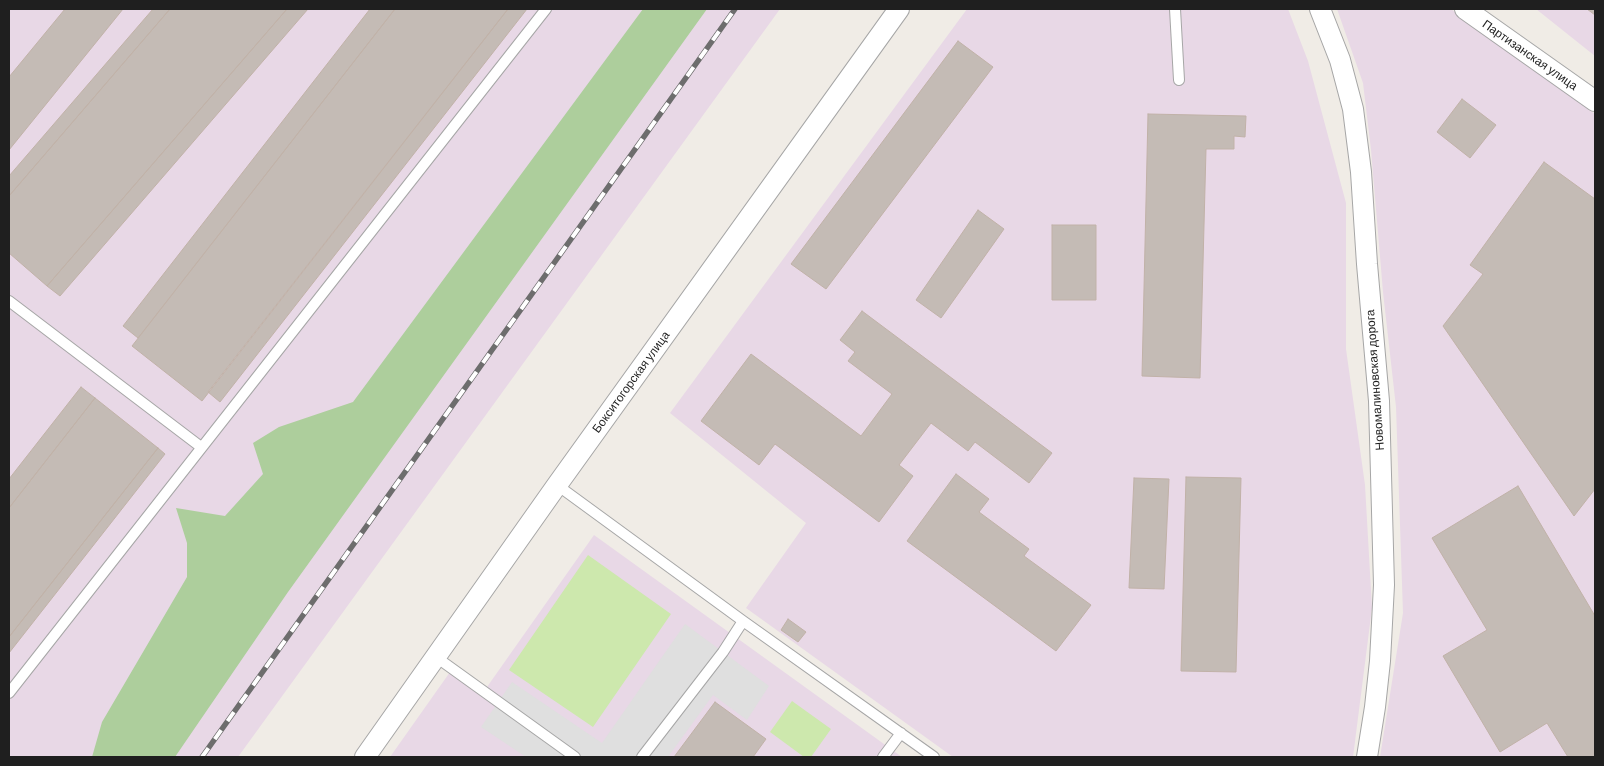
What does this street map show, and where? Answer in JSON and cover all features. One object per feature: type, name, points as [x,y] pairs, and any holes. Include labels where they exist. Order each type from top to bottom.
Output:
[{"type":"street","name":"Бокситогорская улица","points":[[365,757],[557,485],[899,9]]},
{"type":"street","name":"Новомалиновская дорога","points":[[1320,9],[1340,60],[1354,109],[1361,172],[1379,401],[1384,585],[1376,707],[1368,757]]},
{"type":"street","name":"Партизанская улица","points":[[1465,9],[1595,101]]},
{"type":"lane","points":[[9,693],[546,9]]},
{"type":"lane","points":[[1175,9],[1179,80]]},
{"type":"lane","points":[[9,301],[201,447]]},
{"type":"lane","points":[[557,485],[934,757]]},
{"type":"lane","points":[[642,757],[723,652],[743,621]]},
{"type":"lane","points":[[436,657],[474,678],[575,757]]},
{"type":"lane","points":[[884,757],[900,733]]},
{"type":"shaded area","points":[[9,9],[780,9],[238,757],[9,757]]},
{"type":"shaded area","points":[[967,9],[1288,9],[1308,61],[1346,203],[1346,349],[1365,485],[1372,608],[1353,757],[953,757],[746,608],[806,523],[670,413]]},
{"type":"shaded area","points":[[1337,9],[1451,9],[1595,114],[1595,757],[1380,757],[1403,613],[1396,407],[1363,83]]},
{"type":"shaded area","points":[[1536,9],[1595,9],[1595,56]]},
{"type":"shaded area","points":[[594,535],[902,757],[390,757],[455,665],[487,687]]},
{"type":"shaded area","points":[[685,624],[769,686],[747,720],[713,695],[668,757],[526,757],[481,727],[512,682],[602,743]]},
{"type":"green space","points":[[643,9],[707,9],[288,592],[175,757],[92,757],[102,722],[187,577],[187,543],[176,508],[225,516],[263,474],[253,443],[279,427],[353,402]]},
{"type":"green space","points":[[588,555],[671,614],[593,727],[509,670]]},
{"type":"green space","points":[[792,701],[831,729],[811,757],[804,757],[770,732]]},
{"type":"building","points":[[65,9],[123,9],[9,150],[9,77]]},
{"type":"building","points":[[153,9],[170,9],[9,196],[9,176]]},
{"type":"building","points":[[170,9],[287,9],[47,286],[9,253],[9,196]]},
{"type":"building","points":[[287,9],[308,9],[60,296],[47,286]]},
{"type":"building","points":[[370,9],[395,9],[138,338],[123,326]]},
{"type":"building","points":[[395,9],[508,9],[202,401],[132,346]]},
{"type":"building","points":[[508,9],[527,9],[220,402],[208,392]]},
{"type":"building","points":[[1587,9],[1595,9],[1595,15]]},
{"type":"building","points":[[958,41],[993,67],[826,289],[791,264]]},
{"type":"building","points":[[1462,99],[1496,125],[1470,158],[1437,132]]},
{"type":"building","points":[[1148,114],[1246,116],[1245,137],[1234,136],[1234,149],[1206,149],[1200,378],[1142,376]]},
{"type":"building","points":[[1544,162],[1595,199],[1595,489],[1574,516],[1443,326],[1483,274],[1470,265]]},
{"type":"building","points":[[978,210],[1004,229],[941,318],[916,300]]},
{"type":"building","points":[[1052,225],[1096,225],[1096,300],[1052,300]]},
{"type":"building","points":[[862,311],[1052,453],[1029,483],[975,442],[968,451],[931,423],[899,465],[913,476],[879,522],[775,444],[759,465],[701,421],[751,354],[861,436],[892,394],[848,361],[855,352],[840,340]]},
{"type":"building","points":[[81,387],[95,398],[9,508],[9,479]]},
{"type":"building","points":[[95,398],[158,448],[9,637],[9,508]]},
{"type":"building","points":[[158,448],[165,454],[9,653],[9,637]]},
{"type":"building","points":[[956,474],[989,499],[979,512],[1029,549],[1024,556],[1091,605],[1056,651],[907,541]]},
{"type":"building","points":[[1186,477],[1241,478],[1236,672],[1181,671]]},
{"type":"building","points":[[1134,478],[1169,479],[1164,589],[1129,588]]},
{"type":"building","points":[[1518,486],[1595,616],[1595,757],[1568,757],[1547,723],[1500,752],[1443,656],[1487,630],[1432,538]]},
{"type":"building","points":[[788,619],[806,632],[798,642],[781,630]]},
{"type":"building","points":[[715,702],[766,739],[753,757],[674,757]]},
{"type":"railway","points":[[202,757],[735,9]]}]
